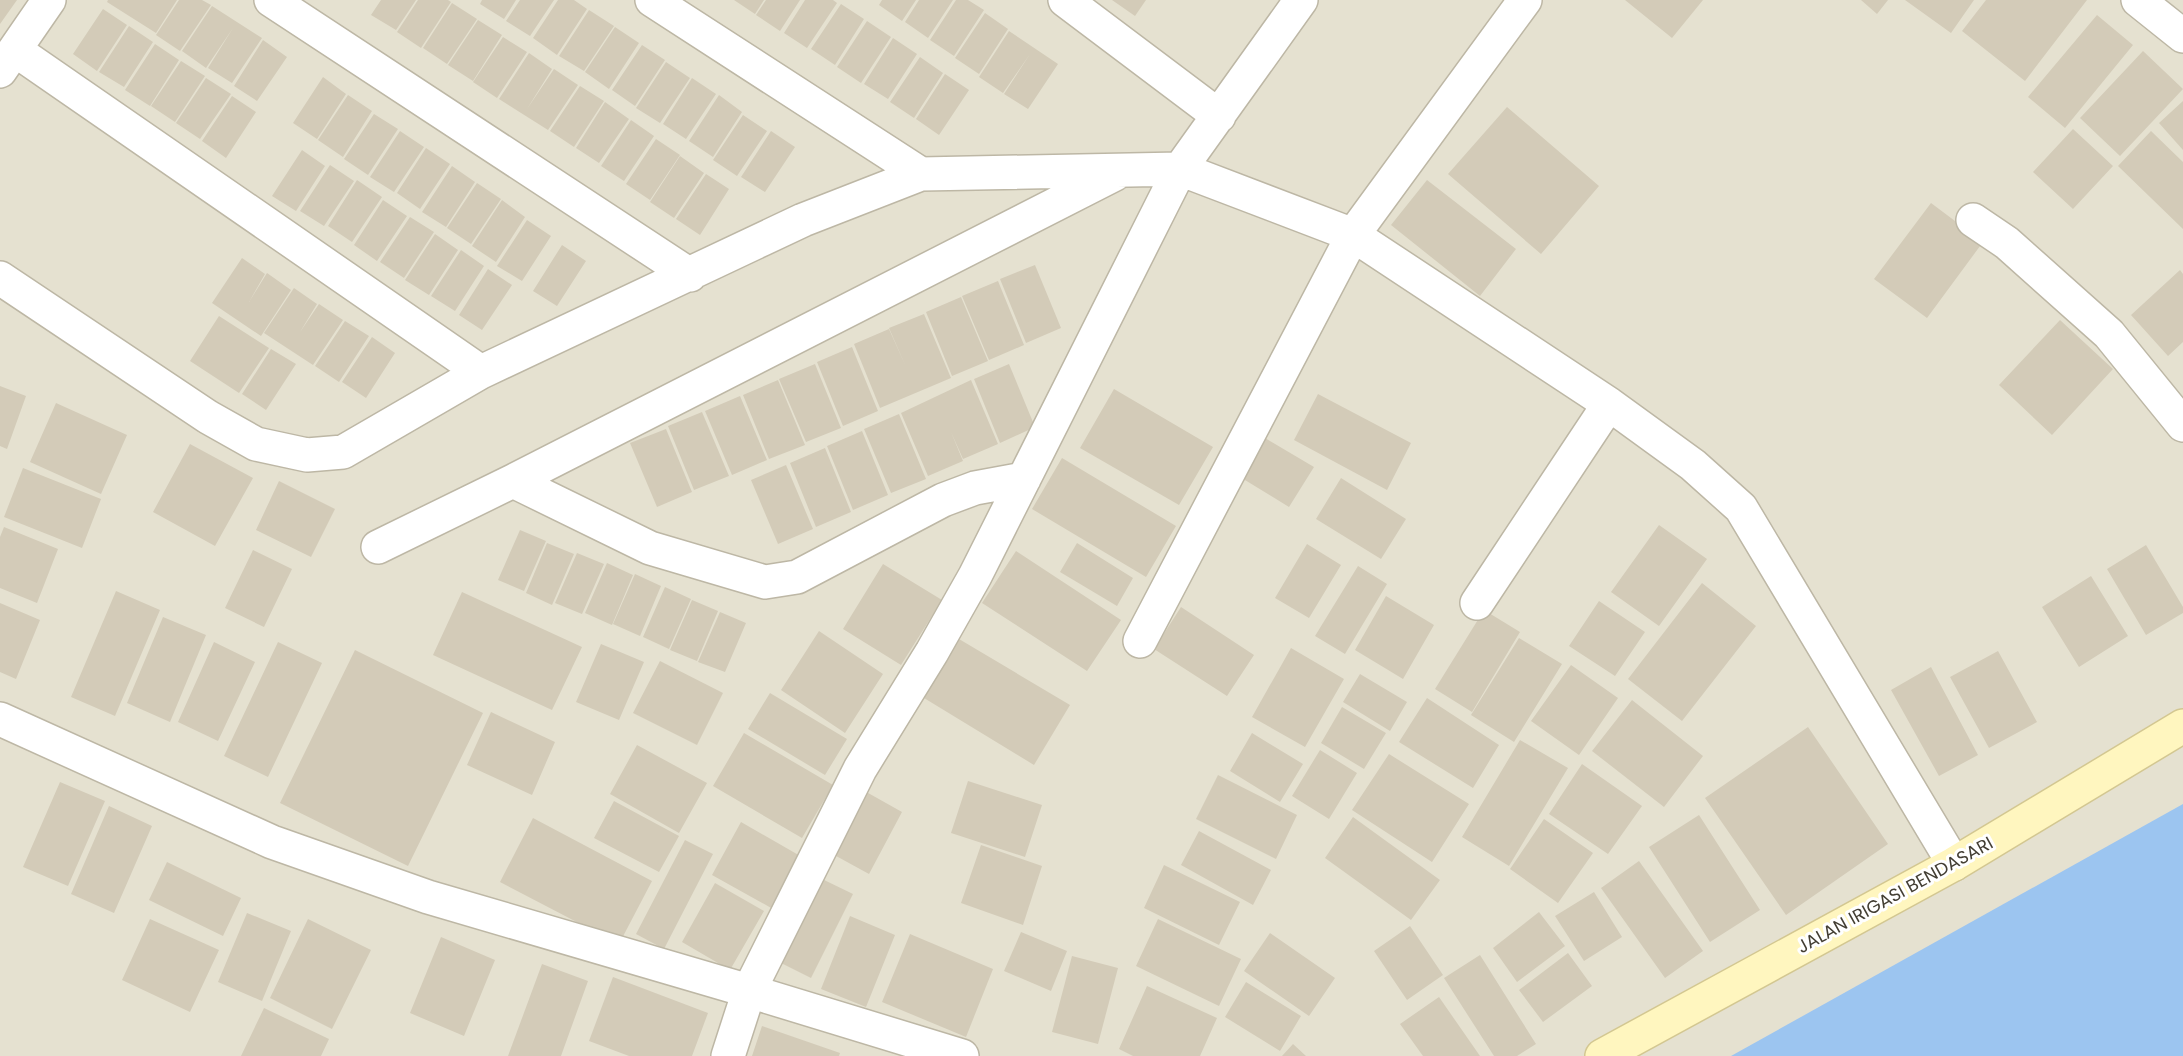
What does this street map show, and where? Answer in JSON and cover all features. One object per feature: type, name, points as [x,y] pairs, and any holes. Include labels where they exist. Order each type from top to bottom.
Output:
[{"type":"street","points":[[49,0],[8,61],[481,372]]},
{"type":"street","points":[[271,0],[690,275]]},
{"type":"street","points":[[652,0],[921,174]]},
{"type":"street","points":[[1065,0],[1219,116]]},
{"type":"street","points":[[728,1056],[749,991],[860,769],[954,614],[1180,169],[1301,0]]},
{"type":"street","points":[[1140,641],[1353,235],[1526,0]]},
{"type":"street","points":[[2139,0],[2178,21]]},
{"type":"street","points":[[0,278],[208,417],[256,444],[307,455],[344,452],[481,372],[803,220],[921,174],[1180,169],[1353,235],[1609,404],[1693,465],[1741,508],[1954,864]]},
{"type":"street","points":[[378,547],[513,481],[1122,170]]},
{"type":"street","points":[[1973,220],[2007,243],[2109,334],[2183,425]]},
{"type":"street","points":[[1477,603],[1609,404]]},
{"type":"street","points":[[513,481],[650,548],[765,582],[796,578],[943,500],[975,488],[1024,479]]},
{"type":"street","points":[[0,719],[272,842],[428,897],[962,1056]]},
{"type":"street","name":"JALAN IRIGASI BENDASARI","points":[[1602,1056],[1954,864],[2183,726]]},
{"type":"shaded area","points":[[0,0],[2183,0],[2183,1056],[0,1056]]},
{"type":"water","points":[[2183,804],[2183,1056],[1731,1056]]},
{"type":"building","points":[[0,0],[17,0],[0,24]]},
{"type":"building","points":[[108,0],[177,0],[156,33],[107,2]]},
{"type":"building","points":[[179,0],[202,0],[211,5],[180,51],[156,35]]},
{"type":"building","points":[[381,0],[416,0],[396,30],[371,15]]},
{"type":"building","points":[[418,0],[448,0],[451,2],[421,48],[397,32]]},
{"type":"building","points":[[482,0],[516,0],[504,19],[480,4]]},
{"type":"building","points":[[520,0],[554,0],[530,36],[506,21]]},
{"type":"building","points":[[558,0],[574,0],[587,9],[557,55],[533,38]]},
{"type":"building","points":[[734,0],[764,0],[755,14]]},
{"type":"building","points":[[766,0],[800,0],[780,31],[756,15]]},
{"type":"building","points":[[805,0],[833,0],[837,3],[807,48],[784,33]]},
{"type":"building","points":[[882,0],[916,0],[902,21],[879,5]]},
{"type":"building","points":[[919,0],[953,0],[928,38],[905,22]]},
{"type":"building","points":[[956,0],[968,0],[984,10],[954,56],[930,40]]},
{"type":"building","points":[[1112,0],[1146,0],[1135,16]]},
{"type":"building","points":[[1625,0],[1703,0],[1672,38]]},
{"type":"building","points":[[1861,0],[1888,0],[1877,14]]},
{"type":"building","points":[[1905,0],[1974,0],[1951,33]]},
{"type":"building","points":[[1986,0],[2087,0],[2025,81],[1962,31]]},
{"type":"building","points":[[452,3],[477,19],[447,64],[423,48]]},
{"type":"building","points":[[841,4],[864,19],[835,65],[811,49]]},
{"type":"building","points":[[212,6],[262,38],[232,83],[208,68],[233,28],[206,68],[182,51]]},
{"type":"building","points":[[103,9],[127,25],[97,71],[73,54]]},
{"type":"building","points":[[589,10],[614,26],[584,71],[559,56]]},
{"type":"building","points":[[985,13],[1008,29],[979,74],[955,58]]},
{"type":"building","points":[[2097,15],[2133,45],[2065,128],[2028,97]]},
{"type":"building","points":[[478,20],[502,35],[473,81],[448,65]]},
{"type":"building","points":[[867,21],[891,37],[861,83],[837,67]]},
{"type":"building","points":[[129,26],[153,42],[124,87],[99,72]]},
{"type":"building","points":[[615,27],[639,43],[609,89],[585,72]]},
{"type":"building","points":[[1009,31],[1058,64],[1028,109],[1004,94],[1030,54],[1003,93],[979,77]]},
{"type":"building","points":[[503,37],[527,52],[497,98],[473,82]]},
{"type":"building","points":[[893,38],[917,54],[888,99],[864,84]]},
{"type":"building","points":[[263,40],[287,57],[257,101],[234,86]]},
{"type":"building","points":[[155,44],[179,60],[150,106],[125,90]]},
{"type":"building","points":[[642,45],[665,60],[635,106],[612,90]]},
{"type":"building","points":[[2143,51],[2183,89],[2120,156],[2080,118]]},
{"type":"building","points":[[529,53],[552,69],[527,109],[554,69],[578,85],[548,130],[499,99]]},
{"type":"building","points":[[920,57],[943,73],[914,118],[890,102]]},
{"type":"building","points":[[181,61],[205,76],[175,122],[151,106]]},
{"type":"building","points":[[666,62],[690,78],[660,123],[636,108]]},
{"type":"building","points":[[945,74],[969,90],[939,135],[916,119]]},
{"type":"building","points":[[323,77],[346,94],[317,139],[293,123]]},
{"type":"building","points":[[206,78],[231,94],[200,139],[176,123]]},
{"type":"building","points":[[692,78],[716,94],[686,139],[663,124]]},
{"type":"building","points":[[580,86],[604,101],[574,147],[550,131]]},
{"type":"building","points":[[348,95],[372,111],[343,157],[318,140]]},
{"type":"building","points":[[719,95],[742,112],[713,157],[689,141]]},
{"type":"building","points":[[232,96],[256,112],[226,158],[202,141]]},
{"type":"building","points":[[2183,101],[2183,150],[2159,123]]},
{"type":"building","points":[[605,102],[629,119],[599,163],[576,148]]},
{"type":"building","points":[[1507,107],[1599,186],[1541,254],[1448,174]]},
{"type":"building","points":[[374,114],[398,129],[368,175],[344,159]]},
{"type":"building","points":[[743,115],[767,131],[737,176],[713,160]]},
{"type":"building","points":[[631,120],[654,136],[624,181],[601,166]]},
{"type":"building","points":[[2073,129],[2113,166],[2073,209],[2033,172]]},
{"type":"building","points":[[400,131],[424,147],[394,192],[370,177]]},
{"type":"building","points":[[771,131],[795,147],[765,192],[741,177]]},
{"type":"building","points":[[2151,131],[2183,162],[2183,229],[2118,166]]},
{"type":"building","points":[[656,139],[680,155],[650,200],[626,184]]},
{"type":"building","points":[[426,148],[450,164],[420,209],[397,193]]},
{"type":"building","points":[[302,150],[325,166],[296,211],[272,196]]},
{"type":"building","points":[[680,156],[704,173],[674,218],[650,202]]},
{"type":"building","points":[[330,165],[354,181],[324,226],[300,211]]},
{"type":"building","points":[[452,166],[475,182],[446,227],[422,212]]},
{"type":"building","points":[[706,174],[729,189],[700,235],[676,219]]},
{"type":"building","points":[[357,180],[382,197],[352,242],[328,226]]},
{"type":"building","points":[[1427,180],[1516,249],[1480,296],[1391,225]]},
{"type":"building","points":[[477,183],[501,199],[471,244],[447,228]]},
{"type":"building","points":[[383,200],[407,216],[377,261],[354,245]]},
{"type":"building","points":[[502,200],[525,217],[496,262],[472,246]]},
{"type":"building","points":[[1931,203],[1983,242],[1927,318],[1874,279]]},
{"type":"building","points":[[410,217],[434,232],[404,278],[380,262]]},
{"type":"building","points":[[527,220],[551,236],[522,281],[497,266]]},
{"type":"building","points":[[435,234],[458,250],[429,295],[405,280]]},
{"type":"building","points":[[562,245],[586,261],[557,306],[533,291]]},
{"type":"building","points":[[461,250],[484,266],[455,311],[431,296]]},
{"type":"building","points":[[242,258],[265,274],[249,302],[267,273],[291,290],[261,336],[212,303]]},
{"type":"building","points":[[1035,265],[1061,328],[1026,343],[1000,279]]},
{"type":"building","points":[[488,269],[512,285],[482,330],[459,315]]},
{"type":"building","points":[[2180,270],[2183,274],[2183,342],[2168,356],[2131,315]]},
{"type":"building","points":[[998,281],[1024,345],[989,360],[962,296]]},
{"type":"building","points":[[294,288],[317,304],[300,332],[319,304],[343,320],[313,365],[264,333]]},
{"type":"building","points":[[961,297],[988,361],[952,376],[926,312]]},
{"type":"building","points":[[924,314],[951,378],[880,408],[854,344],[889,329],[906,367],[889,328]]},
{"type":"building","points":[[219,316],[269,348],[239,393],[190,361]]},
{"type":"building","points":[[2060,320],[2113,369],[2052,435],[1999,385]]},
{"type":"building","points":[[345,321],[369,336],[339,382],[315,366]]},
{"type":"building","points":[[372,337],[395,353],[366,398],[342,382]]},
{"type":"building","points":[[852,347],[878,411],[843,426],[817,362]]},
{"type":"building","points":[[271,349],[296,364],[266,410],[242,394]]},
{"type":"building","points":[[815,364],[841,428],[806,442],[779,379]]},
{"type":"building","points":[[1009,364],[1035,427],[1000,443],[974,379]]},
{"type":"building","points":[[778,380],[805,445],[769,459],[743,395]]},
{"type":"building","points":[[971,380],[998,444],[963,459],[951,432],[963,461],[928,476],[901,413]]},
{"type":"building","points":[[0,386],[26,396],[7,449],[0,446]]},
{"type":"building","points":[[1114,389],[1213,447],[1179,505],[1080,448]]},
{"type":"building","points":[[1318,394],[1411,443],[1387,490],[1294,440]]},
{"type":"building","points":[[740,396],[767,460],[732,475],[705,411]]},
{"type":"building","points":[[56,403],[127,435],[101,494],[30,462]]},
{"type":"building","points":[[702,412],[729,476],[694,490],[668,426]]},
{"type":"building","points":[[899,414],[926,479],[891,493],[864,429]]},
{"type":"building","points":[[666,429],[692,492],[657,507],[630,443]]},
{"type":"building","points":[[862,431],[888,495],[853,510],[827,446]]},
{"type":"building","points":[[1265,438],[1314,467],[1289,507],[1240,477]]},
{"type":"building","points":[[190,444],[253,478],[215,546],[153,512]]},
{"type":"building","points":[[825,448],[851,512],[816,527],[790,463]]},
{"type":"building","points":[[1062,458],[1176,526],[1146,577],[1032,509]]},
{"type":"building","points":[[786,465],[813,529],[778,544],[751,480]]},
{"type":"building","points":[[23,468],[101,499],[82,548],[4,517]]},
{"type":"building","points":[[1341,478],[1406,519],[1381,559],[1316,519]]},
{"type":"building","points":[[279,481],[335,509],[311,557],[256,530]]},
{"type":"building","points":[[1659,525],[1707,559],[1659,626],[1611,592]]},
{"type":"building","points":[[4,527],[58,549],[37,603],[0,588],[0,537]]},
{"type":"building","points":[[520,530],[546,541],[524,591],[498,580]]},
{"type":"building","points":[[547,543],[574,554],[552,605],[526,593]]},
{"type":"building","points":[[1077,543],[1133,578],[1117,606],[1060,572]]},
{"type":"building","points":[[1307,544],[1341,565],[1309,618],[1275,598]]},
{"type":"building","points":[[2146,545],[2183,607],[2183,613],[2146,635],[2107,569]]},
{"type":"building","points":[[253,550],[292,569],[264,627],[225,608]]},
{"type":"building","points":[[1016,551],[1121,620],[1087,671],[982,603]]},
{"type":"building","points":[[577,553],[604,564],[582,614],[555,603]]},
{"type":"building","points":[[607,563],[633,575],[612,625],[585,613]]},
{"type":"building","points":[[883,564],[942,600],[901,665],[843,629]]},
{"type":"building","points":[[1358,566],[1387,584],[1345,654],[1315,636]]},
{"type":"building","points":[[635,574],[661,586],[640,636],[613,624]]},
{"type":"building","points":[[2091,576],[2128,636],[2079,667],[2042,607]]},
{"type":"building","points":[[1702,583],[1756,626],[1682,721],[1628,679]]},
{"type":"building","points":[[665,587],[691,599],[669,649],[643,637]]},
{"type":"building","points":[[116,591],[160,610],[115,716],[71,697]]},
{"type":"building","points":[[462,592],[582,647],[552,710],[433,655]]},
{"type":"building","points":[[1386,596],[1434,625],[1403,679],[1355,650]]},
{"type":"building","points":[[692,600],[718,611],[697,661],[670,650]]},
{"type":"building","points":[[1599,601],[1645,632],[1615,676],[1569,646]]},
{"type":"building","points":[[0,603],[40,620],[16,679],[0,672]]},
{"type":"building","points":[[1181,607],[1254,655],[1227,696],[1154,649]]},
{"type":"building","points":[[1484,610],[1520,632],[1472,712],[1435,689]]},
{"type":"building","points":[[720,612],[746,623],[725,672],[698,662]]},
{"type":"building","points":[[163,617],[206,635],[170,722],[127,703]]},
{"type":"building","points":[[819,631],[883,674],[845,733],[781,690]]},
{"type":"building","points":[[1519,638],[1562,664],[1514,742],[1471,715]]},
{"type":"building","points":[[959,639],[1070,705],[1034,765],[924,698]]},
{"type":"building","points":[[214,642],[255,662],[218,741],[178,722]]},
{"type":"building","points":[[278,642],[322,663],[268,777],[224,756]]},
{"type":"building","points":[[601,644],[644,662],[619,720],[576,702]]},
{"type":"building","points":[[1291,648],[1344,679],[1305,747],[1252,717]]},
{"type":"building","points":[[355,650],[483,713],[408,866],[280,803]]},
{"type":"building","points":[[1998,651],[2037,722],[1989,748],[1950,677]]},
{"type":"building","points":[[660,661],[723,693],[697,745],[633,713]]},
{"type":"building","points":[[1571,665],[1618,698],[1579,755],[1531,721]]},
{"type":"building","points":[[1931,667],[1978,755],[1939,776],[1891,690]]},
{"type":"building","points":[[1360,674],[1407,702],[1390,731],[1343,702]]},
{"type":"building","points":[[770,693],[847,739],[825,775],[748,729]]},
{"type":"building","points":[[1427,698],[1499,745],[1473,788],[1399,742]]},
{"type":"building","points":[[1632,700],[1703,756],[1664,807],[1592,751]]},
{"type":"building","points":[[1342,707],[1386,733],[1364,769],[1321,743]]},
{"type":"building","points":[[491,712],[555,742],[532,795],[467,765]]},
{"type":"building","points":[[1808,727],[1888,844],[1786,915],[1705,798]]},
{"type":"building","points":[[744,733],[833,785],[802,838],[713,786]]},
{"type":"building","points":[[1252,733],[1303,764],[1280,802],[1230,771]]},
{"type":"building","points":[[1520,740],[1568,768],[1509,866],[1462,837]]},
{"type":"building","points":[[637,745],[707,783],[679,833],[610,794]]},
{"type":"building","points":[[1320,750],[1357,773],[1329,819],[1292,796]]},
{"type":"building","points":[[1389,754],[1469,804],[1432,862],[1352,810]]},
{"type":"building","points":[[1582,764],[1642,806],[1608,854],[1549,814]]},
{"type":"building","points":[[1218,775],[1297,815],[1276,859],[1196,819]]},
{"type":"building","points":[[968,781],[1042,805],[1025,857],[951,833]]},
{"type":"building","points":[[60,782],[105,801],[68,886],[23,867]]},
{"type":"building","points":[[861,789],[902,812],[869,874],[827,851]]},
{"type":"building","points":[[614,801],[679,836],[659,872],[594,838]]},
{"type":"building","points":[[109,806],[152,826],[114,913],[71,894]]},
{"type":"building","points":[[1699,815],[1760,910],[1710,942],[1649,847]]},
{"type":"building","points":[[1353,817],[1440,880],[1411,920],[1325,858]]},
{"type":"building","points":[[533,818],[652,881],[619,944],[500,882]]},
{"type":"building","points":[[1544,819],[1593,853],[1558,903],[1510,869]]},
{"type":"building","points":[[741,822],[802,857],[773,909],[712,875]]},
{"type":"building","points":[[1199,831],[1271,870],[1253,905],[1181,865]]},
{"type":"building","points":[[685,840],[713,854],[664,949],[636,934]]},
{"type":"building","points":[[981,845],[1042,866],[1023,925],[961,903]]},
{"type":"building","points":[[1639,861],[1703,951],[1665,978],[1601,888]]},
{"type":"building","points":[[167,862],[241,898],[223,936],[149,900]]},
{"type":"building","points":[[1164,865],[1240,902],[1219,945],[1144,908]]},
{"type":"building","points":[[820,878],[853,894],[811,978],[779,962]]},
{"type":"building","points":[[715,883],[764,911],[730,970],[682,942]]},
{"type":"building","points":[[1594,892],[1622,937],[1584,961],[1555,916]]},
{"type":"building","points":[[1539,912],[1565,946],[1517,982],[1493,948]]},
{"type":"building","points":[[247,913],[291,931],[262,1001],[218,982]]},
{"type":"building","points":[[850,916],[895,935],[866,1007],[821,989]]},
{"type":"building","points":[[150,919],[219,950],[190,1012],[122,980]]},
{"type":"building","points":[[308,919],[371,950],[332,1029],[270,998]]},
{"type":"building","points":[[1158,919],[1241,959],[1219,1006],[1136,966]]},
{"type":"building","points":[[1410,926],[1443,975],[1407,1000],[1374,951]]},
{"type":"building","points":[[1021,932],[1067,951],[1051,991],[1004,971]]},
{"type":"building","points":[[1270,933],[1335,978],[1309,1016],[1244,971]]},
{"type":"building","points":[[910,934],[993,969],[966,1037],[882,1002]]},
{"type":"building","points":[[441,937],[495,960],[464,1036],[410,1013]]},
{"type":"building","points":[[1568,953],[1592,986],[1543,1022],[1519,990]]},
{"type":"building","points":[[1480,955],[1536,1044],[1517,1056],[1494,1056],[1444,978]]},
{"type":"building","points":[[1072,956],[1118,968],[1098,1044],[1052,1032]]},
{"type":"building","points":[[542,964],[588,981],[561,1056],[508,1056]]},
{"type":"building","points":[[613,977],[708,1013],[692,1056],[629,1056],[589,1041]]},
{"type":"building","points":[[1246,982],[1301,1016],[1280,1051],[1225,1017]]},
{"type":"building","points":[[1147,986],[1217,1018],[1200,1056],[1133,1056],[1119,1049]]},
{"type":"building","points":[[1439,997],[1480,1056],[1423,1056],[1400,1024]]},
{"type":"building","points":[[264,1008],[329,1039],[321,1056],[241,1056]]},
{"type":"building","points":[[762,1026],[840,1053],[839,1056],[752,1056]]},
{"type":"building","points":[[1293,1044],[1306,1056],[1282,1056]]}]
